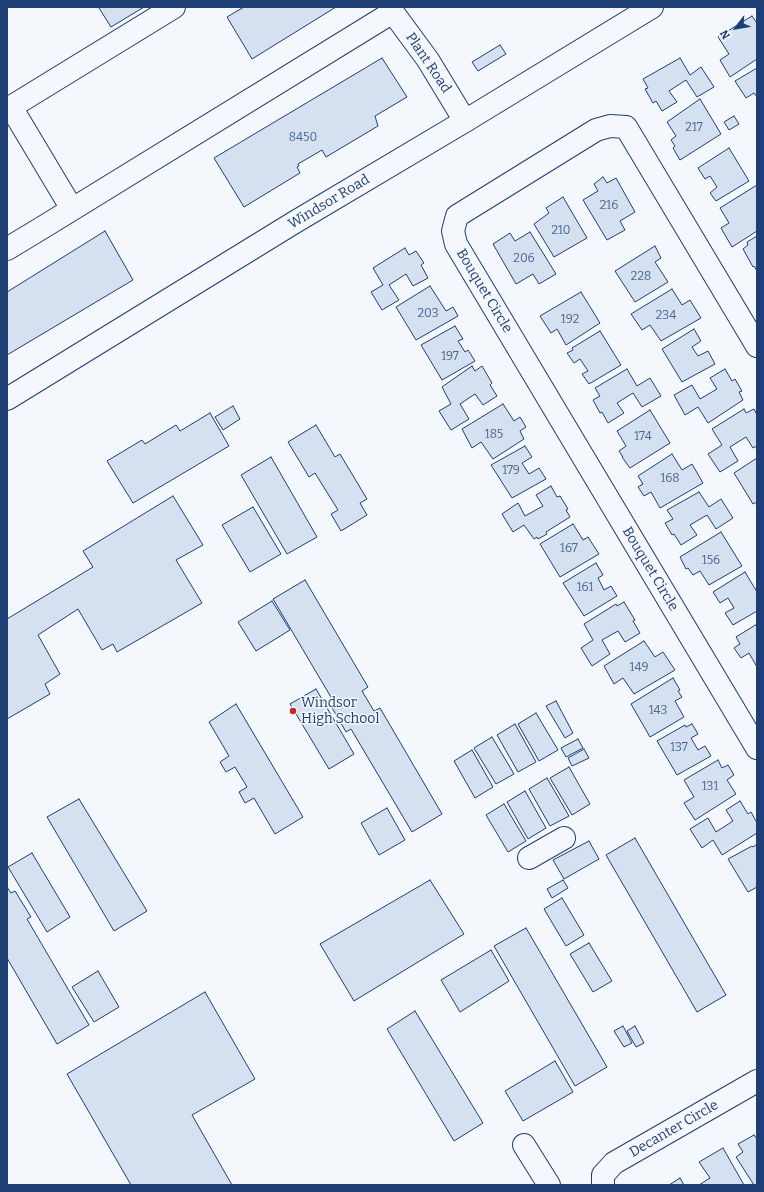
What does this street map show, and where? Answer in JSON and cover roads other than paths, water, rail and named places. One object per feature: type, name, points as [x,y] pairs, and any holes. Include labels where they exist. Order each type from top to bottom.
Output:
[{"type":"street","points":[[72,209],[9,108],[174,7]]},
{"type":"street","name":"Windsor Road","points":[[7,399],[295,222],[465,121],[628,13],[652,7]]},
{"type":"street","points":[[7,248],[391,10]]},
{"type":"street","name":"Plant Road","points":[[391,10],[428,60],[465,121]]},
{"type":"street","name":"Bouquet Circle","points":[[757,346],[626,128],[610,126],[596,130],[457,216],[453,231],[456,244],[757,748]]},
{"type":"street","points":[[529,858],[564,838]]},
{"type":"street","name":"Decanter Circle","points":[[603,1185],[603,1175],[614,1163],[757,1081]]},
{"type":"street","points":[[524,1145],[549,1185]]},
{"type":"place","name":"Windsor High School","points":[[293,711]]}]
